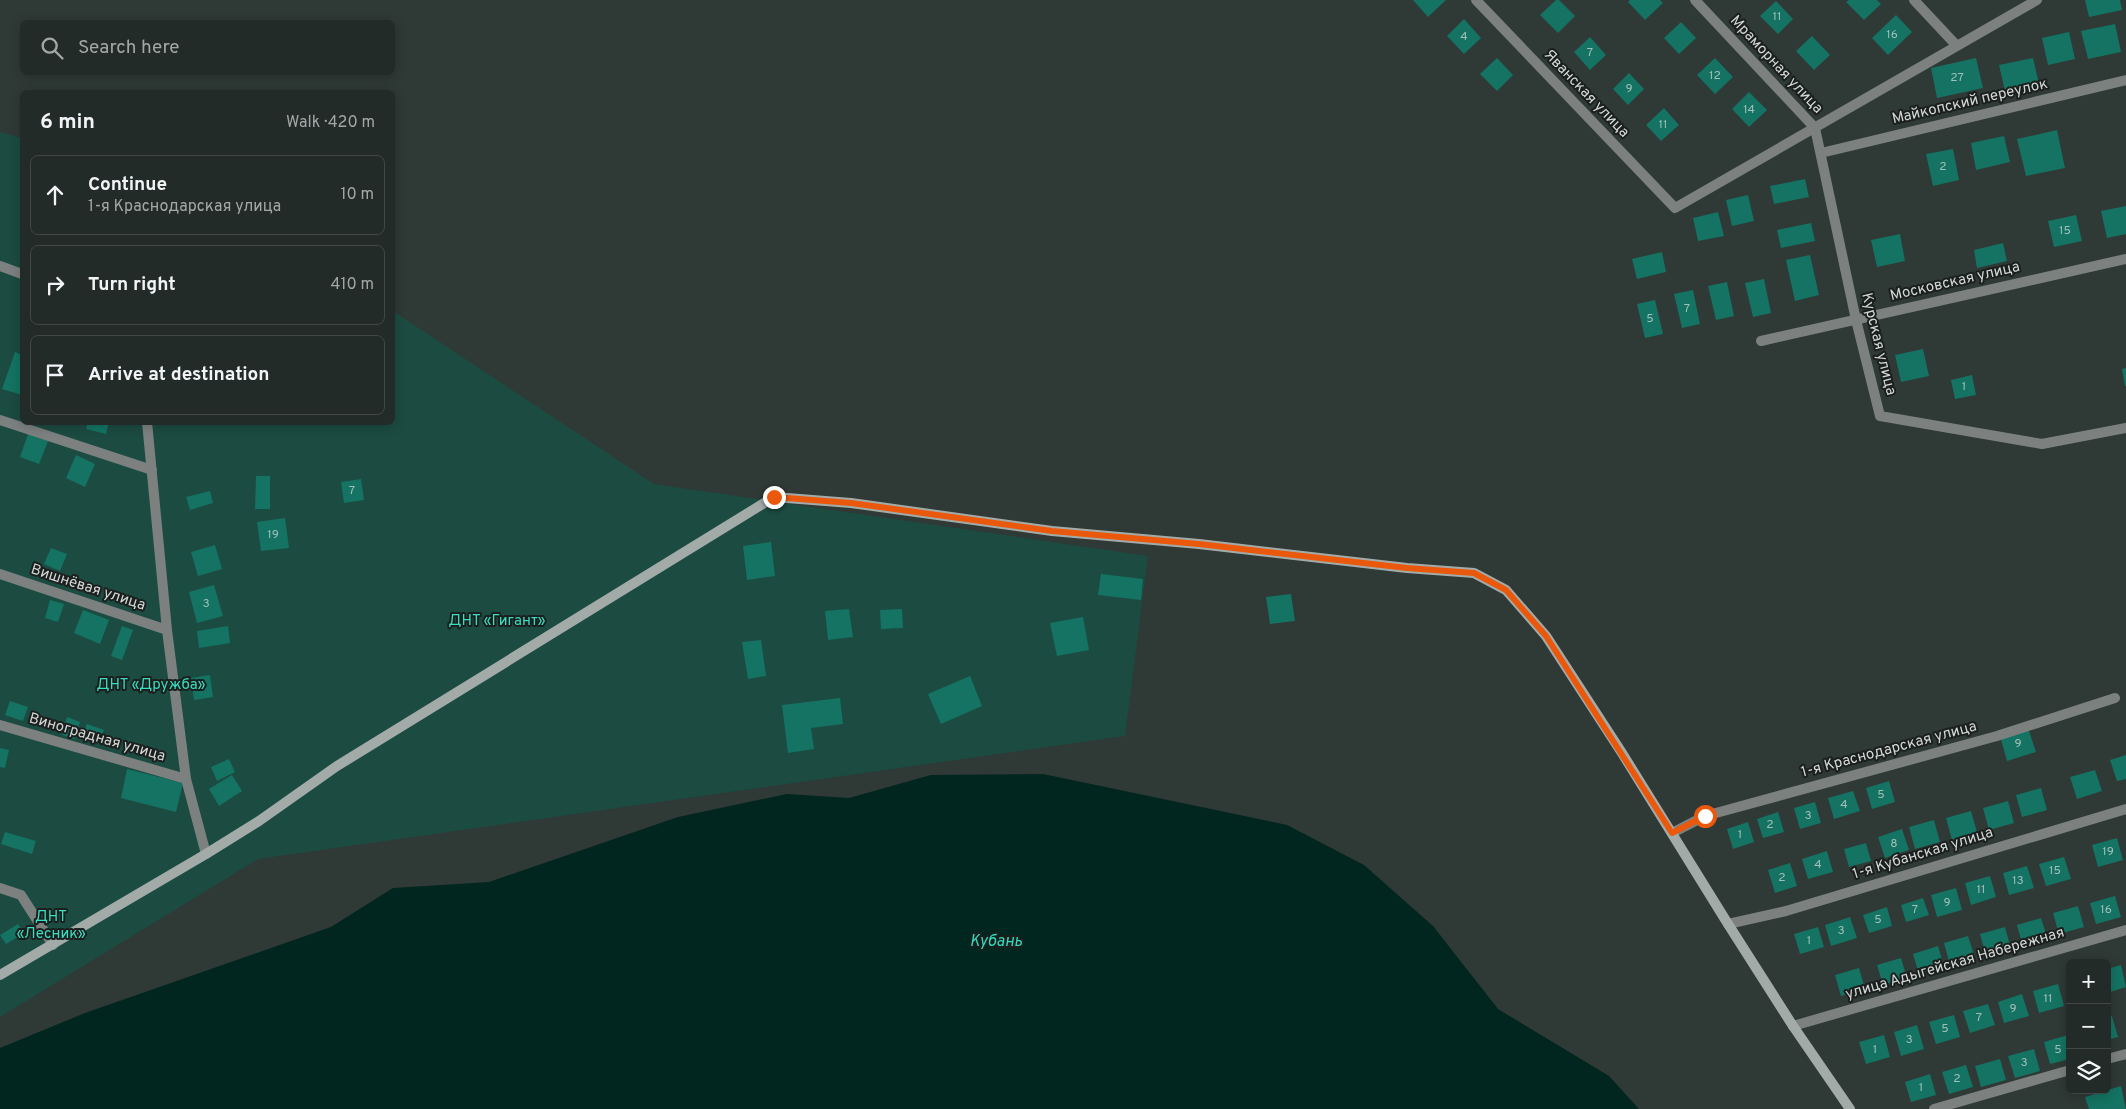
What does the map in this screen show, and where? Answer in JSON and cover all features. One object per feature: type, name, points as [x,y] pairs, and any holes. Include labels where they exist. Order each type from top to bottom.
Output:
[{"type":"street","name":"Яванская улица","points":[[1476,0],[1675,208],[1815,128]]},
{"type":"street","name":"Мраморная улица","points":[[1695,0],[1815,128]]},
{"type":"street","points":[[1914,0],[1957,46]]},
{"type":"street","points":[[1815,128],[2037,0]]},
{"type":"street","name":"Майкопский переулок","points":[[1821,153],[2126,80]]},
{"type":"street","name":"Курская улица","points":[[1815,128],[1856,320],[1880,416],[2042,444],[2126,428]]},
{"type":"street","name":"Московская улица","points":[[1761,341],[2126,259]]},
{"type":"street","points":[[0,266],[20,273]]},
{"type":"street","points":[[0,420],[152,470]]},
{"type":"street","points":[[147,425],[167,630],[186,780],[206,854]]},
{"type":"street","points":[[0,975],[260,821],[337,766],[774,497],[851,503],[1052,531],[1199,544],[1407,568],[1474,573],[1506,590],[1546,636],[1793,1026],[1850,1109]]},
{"type":"street","name":"Вишнёвая улица","points":[[0,574],[167,630]]},
{"type":"street","name":"1-я Краснодарская улица","points":[[1672,833],[1705,816],[1996,736],[2115,698]]},
{"type":"street","name":"Виноградная улица","points":[[0,725],[186,780]]},
{"type":"street","name":"1-я Кубанская улица","points":[[1728,924],[1786,911],[2126,809]]},
{"type":"street","points":[[0,888],[21,895],[53,945]]},
{"type":"street","name":"улица Адыгейская Набережная","points":[[1793,1026],[2126,930]]},
{"type":"street","points":[[2111,1058],[2126,1054]]},
{"type":"street","points":[[1934,1109],[2066,1071]]},
{"type":"green space","name":"ДНТ «Гигант»","points":[[0,132],[20,137],[20,425],[395,425],[395,312],[654,484],[1148,556],[1125,736],[258,859],[0,1017]]},
{"type":"water","name":"Кубань","points":[[1043,774],[1287,825],[1364,865],[1433,926],[1498,1009],[1609,1076],[1639,1109],[0,1109],[0,1048],[85,1013],[331,927],[393,888],[489,882],[678,817],[787,794],[849,798],[931,775]]},
{"type":"building","points":[[1413,0],[1446,0],[1428,17]]},
{"type":"building","points":[[1556,0],[1559,0],[1575,16],[1558,33],[1540,15]]},
{"type":"building","points":[[1630,0],[1660,0],[1663,3],[1645,20],[1628,2]]},
{"type":"building","points":[[1849,0],[1877,0],[1881,4],[1864,20],[1846,2]]},
{"type":"building","points":[[2085,0],[2120,0],[2122,10],[2089,17]]},
{"type":"building","points":[[1776,1],[1793,19],[1778,34],[1760,16]]},
{"type":"building","points":[[1896,15],[1912,32],[1888,55],[1872,38]]},
{"type":"building","points":[[1464,19],[1481,38],[1464,54],[1447,36]]},
{"type":"building","points":[[1681,22],[1696,38],[1679,54],[1664,38]]},
{"type":"building","points":[[2115,24],[2121,52],[2088,59],[2081,31]]},
{"type":"building","points":[[2069,32],[2075,59],[2048,65],[2042,38]]},
{"type":"building","points":[[1812,36],[1830,55],[1814,70],[1796,51]]},
{"type":"building","points":[[1590,37],[1606,55],[1590,70],[1574,52]]},
{"type":"building","points":[[1497,58],[1513,75],[1497,91],[1480,74]]},
{"type":"building","points":[[1715,58],[1733,77],[1715,94],[1697,75]]},
{"type":"building","points":[[1976,58],[1983,88],[1937,98],[1931,68]]},
{"type":"building","points":[[2033,58],[2039,84],[2005,91],[1999,65]]},
{"type":"building","points":[[1629,73],[1644,89],[1628,105],[1613,89]]},
{"type":"building","points":[[1749,92],[1767,110],[1749,127],[1732,109]]},
{"type":"building","points":[[1664,108],[1679,125],[1661,141],[1646,125]]},
{"type":"building","points":[[2057,130],[2065,168],[2026,176],[2017,139]]},
{"type":"building","points":[[2004,136],[2010,162],[1976,170],[1971,143]]},
{"type":"building","points":[[1953,149],[1959,180],[1933,186],[1926,154]]},
{"type":"building","points":[[1805,179],[1809,197],[1774,204],[1770,186]]},
{"type":"building","points":[[1748,195],[1754,221],[1732,226],[1726,200]]},
{"type":"building","points":[[2126,206],[2126,234],[2107,238],[2101,211]]},
{"type":"building","points":[[1718,212],[1724,236],[1698,241],[1693,218]]},
{"type":"building","points":[[2076,215],[2082,241],[2054,247],[2048,221]]},
{"type":"building","points":[[1811,223],[1815,241],[1781,248],[1777,230]]},
{"type":"building","points":[[1900,234],[1905,261],[1877,267],[1871,240]]},
{"type":"building","points":[[2003,243],[2007,261],[1977,268],[1974,250]]},
{"type":"building","points":[[1662,252],[1666,272],[1637,279],[1632,259]]},
{"type":"building","points":[[1810,255],[1819,295],[1795,301],[1786,260]]},
{"type":"building","points":[[1764,279],[1771,313],[1753,317],[1745,283]]},
{"type":"building","points":[[1727,282],[1734,316],[1716,320],[1708,286]]},
{"type":"building","points":[[1693,290],[1700,324],[1682,328],[1674,294]]},
{"type":"building","points":[[1655,300],[1663,334],[1645,338],[1637,304]]},
{"type":"building","points":[[1923,349],[1929,376],[1901,382],[1895,355]]},
{"type":"building","points":[[15,352],[20,354],[20,394],[2,389]]},
{"type":"building","points":[[2126,368],[2126,386],[2125,386],[2122,369]]},
{"type":"building","points":[[1972,375],[1976,395],[1955,399],[1951,380]]},
{"type":"building","points":[[87,425],[108,425],[106,434],[86,429]]},
{"type":"building","points":[[28,434],[48,441],[39,464],[20,457]]},
{"type":"building","points":[[76,455],[95,464],[85,487],[66,478]]},
{"type":"building","points":[[256,476],[270,476],[270,509],[255,509]]},
{"type":"building","points":[[361,479],[364,500],[344,503],[341,482]]},
{"type":"building","points":[[210,491],[213,503],[190,510],[186,497]]},
{"type":"building","points":[[285,518],[289,548],[261,551],[257,522]]},
{"type":"building","points":[[771,542],[775,576],[747,580],[743,546]]},
{"type":"building","points":[[215,545],[222,569],[198,576],[191,552]]},
{"type":"building","points":[[51,548],[67,554],[60,571],[44,564]]},
{"type":"building","points":[[1101,574],[1143,579],[1141,600],[1098,595]]},
{"type":"building","points":[[214,585],[223,616],[197,623],[189,592]]},
{"type":"building","points":[[1291,594],[1295,621],[1270,624],[1266,597]]},
{"type":"building","points":[[50,600],[64,604],[58,622],[45,618]]},
{"type":"building","points":[[849,609],[853,637],[828,640],[825,611]]},
{"type":"building","points":[[902,609],[903,628],[881,629],[880,610]]},
{"type":"building","points":[[83,610],[109,620],[100,644],[74,633]]},
{"type":"building","points":[[1083,617],[1089,650],[1057,656],[1050,623]]},
{"type":"building","points":[[122,626],[133,630],[122,660],[111,656]]},
{"type":"building","points":[[228,626],[230,643],[199,648],[197,631]]},
{"type":"building","points":[[761,640],[766,676],[748,679],[742,642]]},
{"type":"building","points":[[210,675],[213,697],[194,700],[191,678]]},
{"type":"building","points":[[970,676],[982,706],[941,724],[928,694]]},
{"type":"building","points":[[840,698],[843,724],[811,728],[814,749],[788,753],[782,705]]},
{"type":"building","points":[[10,701],[28,707],[23,721],[5,715]]},
{"type":"building","points":[[67,717],[80,722],[75,739],[62,735]]},
{"type":"building","points":[[87,724],[104,730],[99,744],[81,738]]},
{"type":"building","points":[[2028,728],[2036,752],[2007,761],[2000,736]]},
{"type":"building","points":[[0,748],[9,750],[5,768],[0,767]]},
{"type":"building","points":[[2126,755],[2126,779],[2117,781],[2110,760]]},
{"type":"building","points":[[229,759],[235,772],[217,781],[211,767]]},
{"type":"building","points":[[127,769],[183,783],[176,812],[121,798]]},
{"type":"building","points":[[2095,770],[2102,791],[2077,799],[2070,777]]},
{"type":"building","points":[[232,775],[242,791],[219,806],[209,789]]},
{"type":"building","points":[[1889,781],[1895,802],[1872,809],[1866,788]]},
{"type":"building","points":[[2041,788],[2047,810],[2022,817],[2016,795]]},
{"type":"building","points":[[1853,791],[1860,811],[1834,819],[1828,798]]},
{"type":"building","points":[[2008,801],[2014,823],[1989,830],[1983,808]]},
{"type":"building","points":[[1815,802],[1821,823],[1800,829],[1794,808]]},
{"type":"building","points":[[1971,811],[1977,832],[1952,840],[1946,818]]},
{"type":"building","points":[[1778,812],[1784,832],[1763,838],[1757,819]]},
{"type":"building","points":[[1934,820],[1940,842],[1915,849],[1909,827]]},
{"type":"building","points":[[1748,822],[1754,842],[1733,849],[1727,829]]},
{"type":"building","points":[[1902,829],[1909,850],[1885,858],[1878,837]]},
{"type":"building","points":[[5,832],[36,841],[32,854],[1,844]]},
{"type":"building","points":[[2117,838],[2123,860],[2098,867],[2092,845]]},
{"type":"building","points":[[1866,843],[1871,861],[1849,867],[1844,849]]},
{"type":"building","points":[[1827,851],[1833,872],[1808,879],[1802,859]]},
{"type":"building","points":[[2064,857],[2071,879],[2046,886],[2039,864]]},
{"type":"building","points":[[1790,863],[1797,886],[1775,893],[1768,870]]},
{"type":"building","points":[[2027,866],[2034,888],[2009,895],[2003,873]]},
{"type":"building","points":[[1990,876],[1996,897],[1971,905],[1965,883]]},
{"type":"building","points":[[1956,888],[1962,910],[1937,917],[1931,895]]},
{"type":"building","points":[[2115,896],[2121,917],[2096,924],[2090,903]]},
{"type":"building","points":[[1923,898],[1929,915],[1906,922],[1901,905]]},
{"type":"building","points":[[2078,906],[2084,927],[2059,934],[2053,913]]},
{"type":"building","points":[[1887,907],[1892,926],[1869,933],[1863,915]]},
{"type":"building","points":[[1850,917],[1857,938],[1831,946],[1825,925]]},
{"type":"building","points":[[2041,918],[2048,940],[2023,947],[2017,925]]},
{"type":"building","points":[[18,924],[24,933],[6,944],[0,935]]},
{"type":"building","points":[[1818,927],[1824,947],[1800,954],[1794,934]]},
{"type":"building","points":[[2005,927],[2011,949],[1986,956],[1980,934]]},
{"type":"building","points":[[1968,936],[1975,958],[1950,965],[1944,943]]},
{"type":"building","points":[[1938,946],[1944,966],[1919,974],[1913,954]]},
{"type":"building","points":[[1901,958],[1907,978],[1883,985],[1877,965]]},
{"type":"building","points":[[2121,965],[2126,987],[2111,992],[2111,968]]},
{"type":"building","points":[[1859,968],[1865,989],[1841,996],[1835,975]]},
{"type":"building","points":[[2058,984],[2064,1006],[2039,1013],[2033,991]]},
{"type":"building","points":[[2022,994],[2029,1016],[2004,1023],[1998,1002]]},
{"type":"building","points":[[1988,1004],[1995,1025],[1970,1033],[1963,1011]]},
{"type":"building","points":[[1954,1015],[1960,1037],[1936,1044],[1929,1022]]},
{"type":"building","points":[[2111,1016],[2118,1037],[2111,1039]]},
{"type":"building","points":[[1917,1025],[1924,1049],[1901,1056],[1894,1032]]},
{"type":"building","points":[[1884,1035],[1890,1057],[1866,1064],[1859,1042]]},
{"type":"building","points":[[2066,1036],[2066,1060],[2050,1064],[2044,1042]]},
{"type":"building","points":[[2034,1049],[2040,1071],[2015,1078],[2008,1056]]},
{"type":"building","points":[[2000,1059],[2006,1080],[1981,1087],[1975,1066]]},
{"type":"building","points":[[1966,1065],[1973,1087],[1949,1094],[1942,1072]]},
{"type":"building","points":[[1930,1074],[1936,1095],[1911,1102],[1905,1082]]},
{"type":"building","points":[[2121,1086],[2126,1109],[2089,1109],[2085,1097],[2095,1094],[2111,1094],[2111,1089]]},
{"type":"route","points":[[774,497],[851,503],[1052,531],[1199,544],[1407,568],[1474,573],[1506,590],[1546,636],[1672,833],[1705,816]]},
{"type":"park label","name":"ДНТ «Дружба»","points":[[151,685]]},
{"type":"park label","name":"ДНТ «Лесник»","points":[[51,926]]}]
